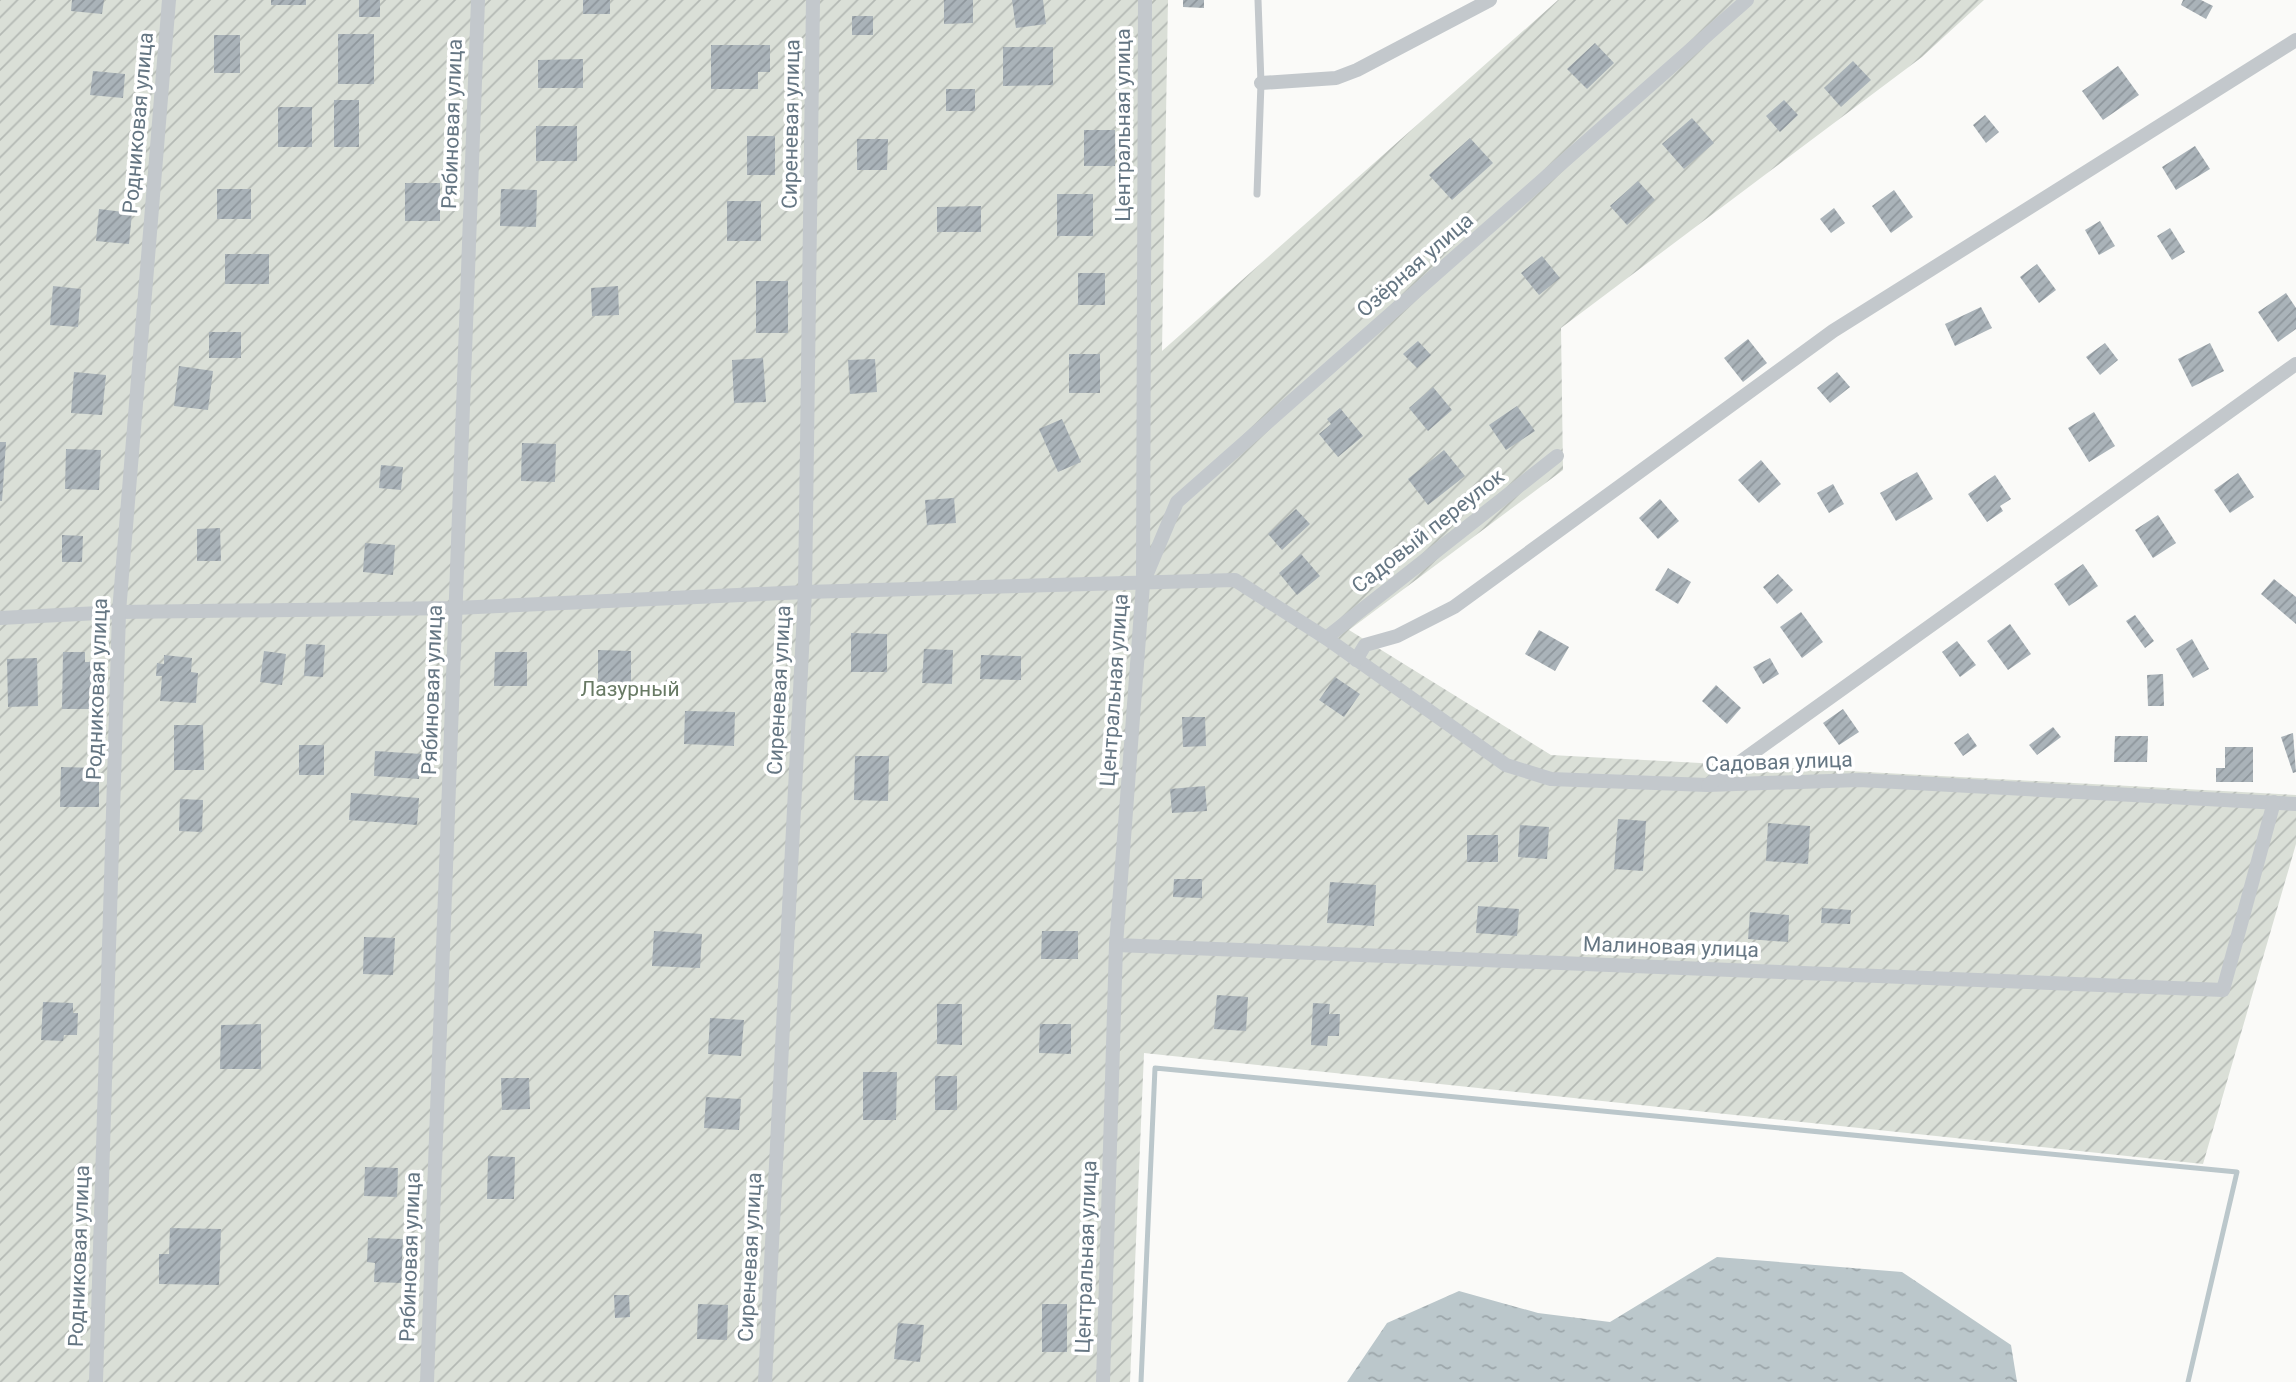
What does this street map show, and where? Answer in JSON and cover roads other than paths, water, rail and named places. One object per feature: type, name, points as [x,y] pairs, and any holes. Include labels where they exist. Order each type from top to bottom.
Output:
[{"type":"street","name":"Родниковая улица","points":[[96,1382],[119,612],[169,0]]},
{"type":"street","name":"Рябиновая улица","points":[[427,1382],[478,0]]},
{"type":"street","name":"Сиреневая улица","points":[[765,1382],[804,592],[813,0]]},
{"type":"street","name":"Центральная улица","points":[[1103,1382],[1116,945],[1143,584],[1144,0]]},
{"type":"street","points":[[1261,83],[1336,78],[1357,70],[1490,0]]},
{"type":"street","name":"Озёрная улица","points":[[1143,584],[1177,502],[1746,0]]},
{"type":"street","points":[[1356,660],[1365,645],[1398,636],[1454,607],[1833,331],[2296,40]]},
{"type":"street","points":[[1707,785],[2296,364]]},
{"type":"street","name":"Садовый переулок","points":[[1326,638],[1557,456]]},
{"type":"street","name":"Садовая улица","points":[[0,618],[119,612],[456,608],[804,592],[1235,580],[1326,638],[1506,765],[1551,779],[1707,785],[1859,780],[2296,804]]},
{"type":"street","name":"Малиновая улица","points":[[1116,945],[2223,990],[2274,802]]},
{"type":"lane","points":[[1257,194],[1261,83],[1258,0]]},
{"type":"water","points":[[1717,1257],[1902,1272],[2011,1345],[2017,1382],[1347,1382],[1387,1323],[1459,1291],[1538,1313],[1610,1322]]},
{"type":"waterway","points":[[1141,1382],[1155,1068],[2237,1172],[2188,1382]]},
{"type":"park label","name":"Лазурный","points":[[630,689]]}]
